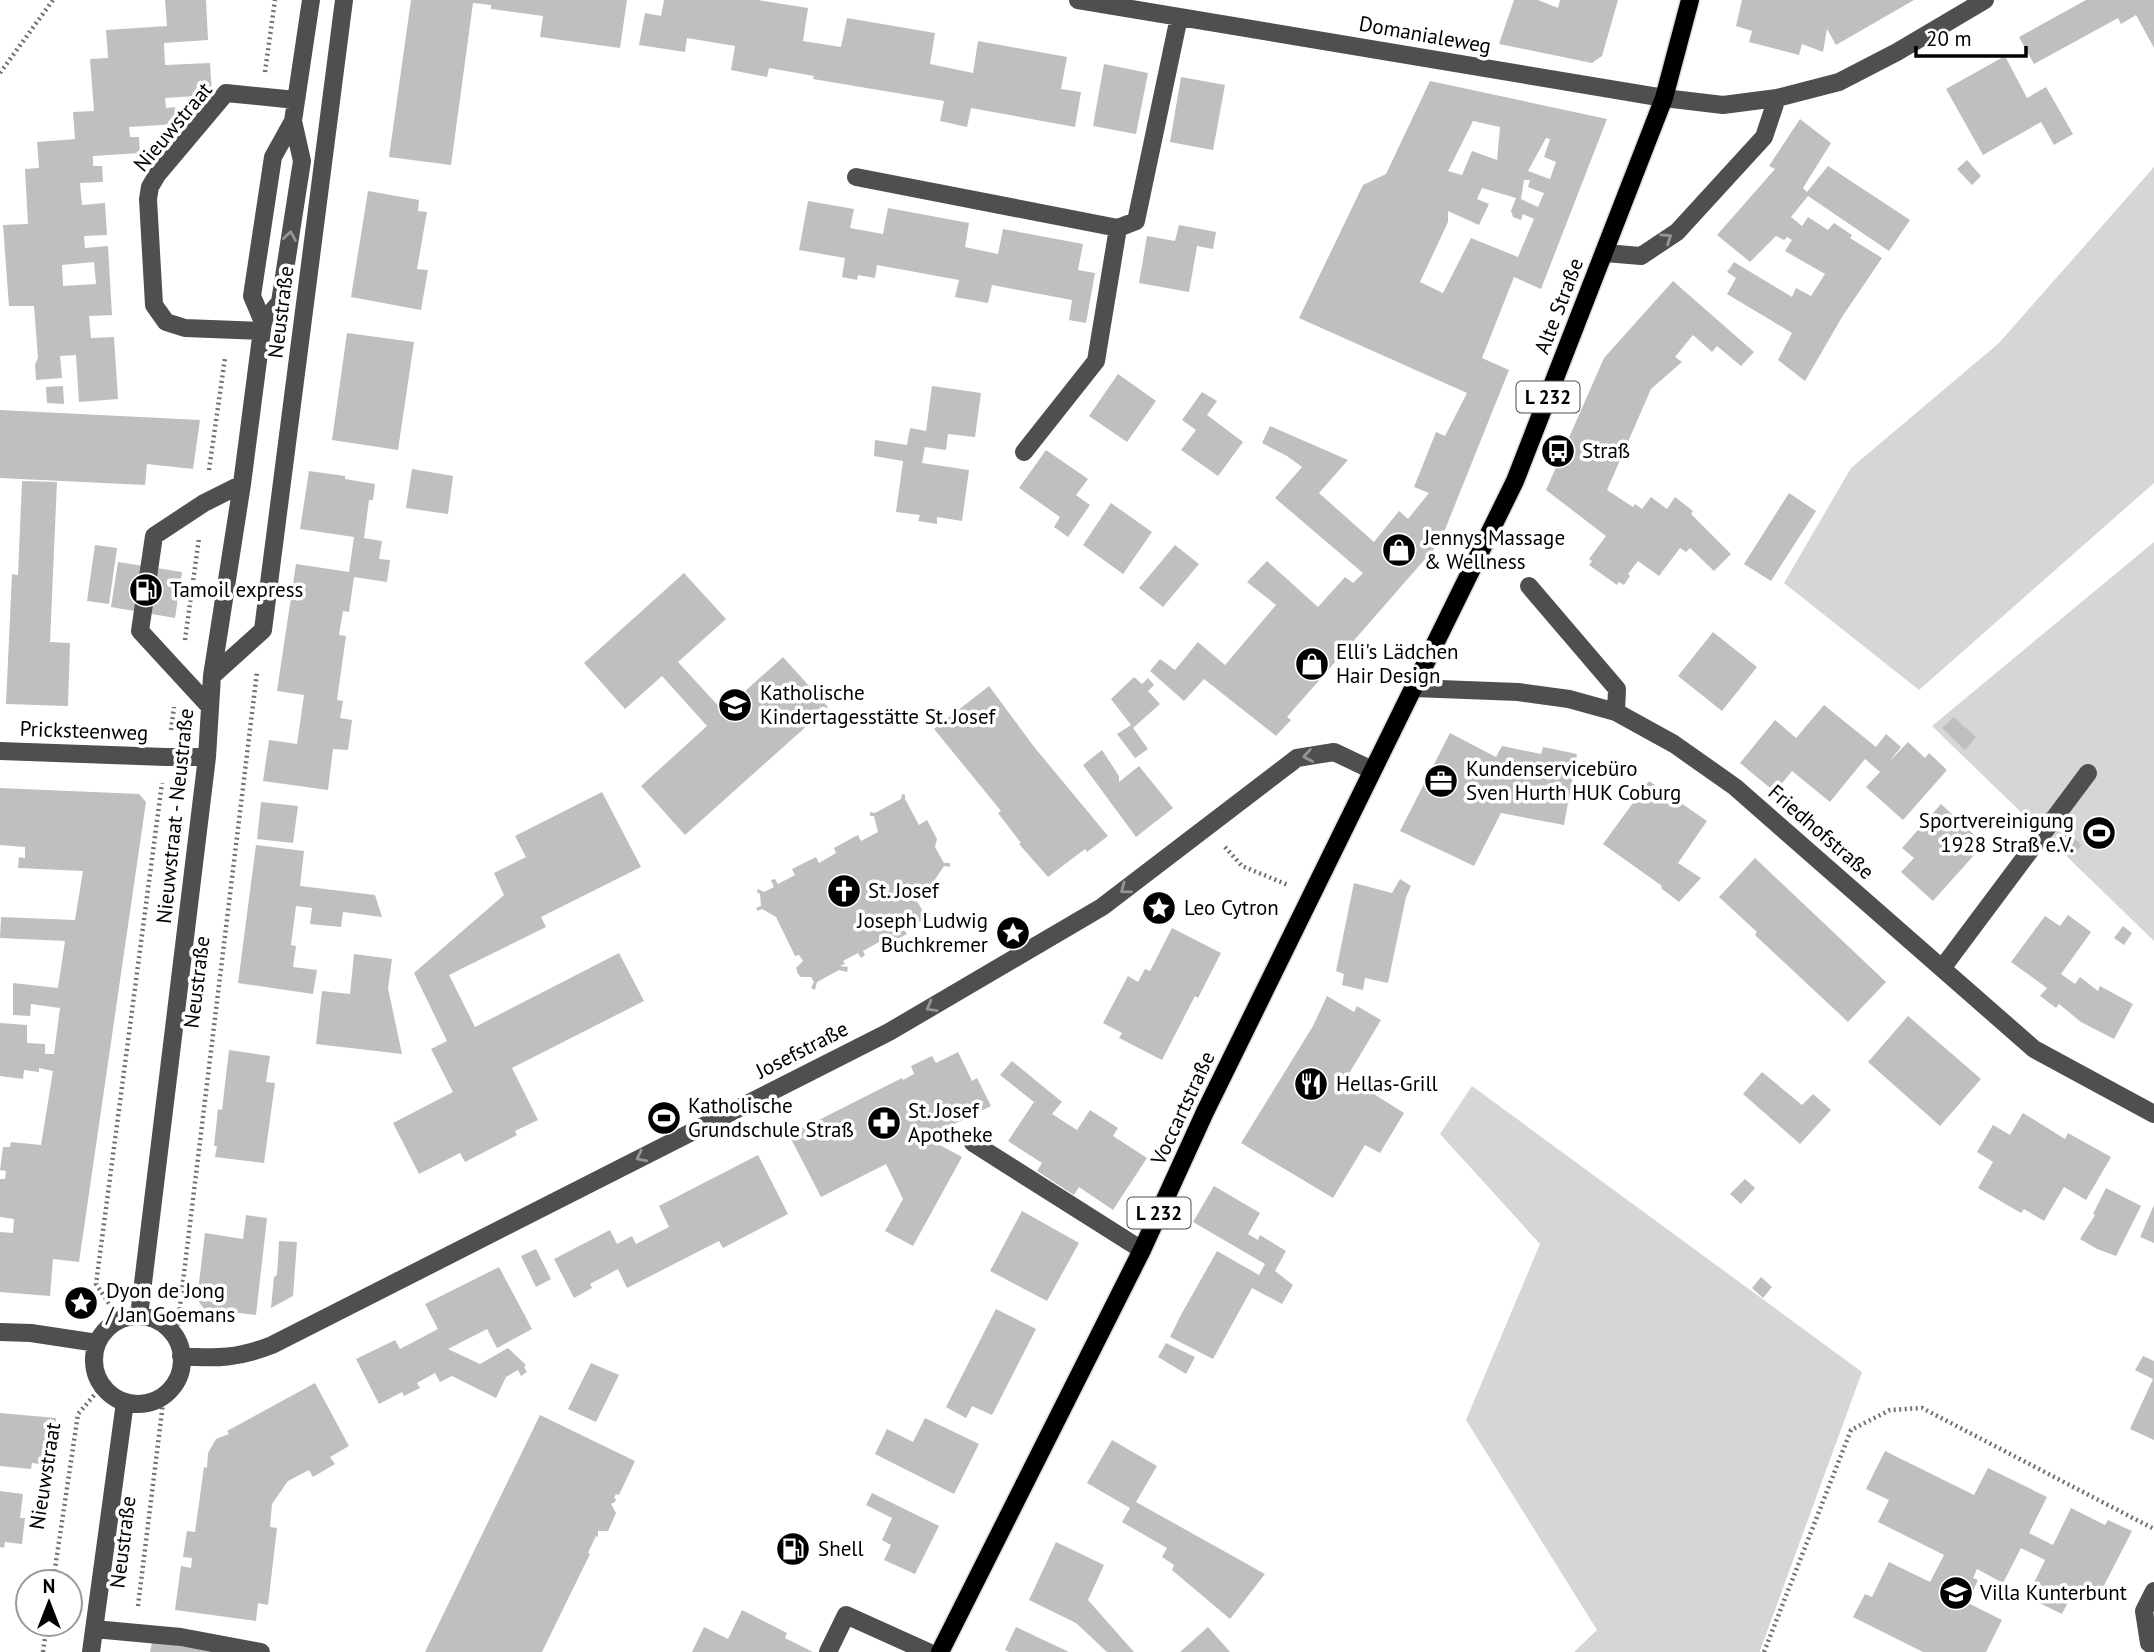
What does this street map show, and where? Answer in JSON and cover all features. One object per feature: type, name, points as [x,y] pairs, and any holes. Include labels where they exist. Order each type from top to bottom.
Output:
[{"type":"main road","name":"Alte Straße","points":[[1372,770],[1515,481],[1664,98],[1690,0]]},
{"type":"main road","name":"Voccartstraße","points":[[940,1652],[1142,1250],[1205,1112],[1372,770]]},
{"type":"street","points":[[263,326],[253,296],[254,283],[273,157],[293,121],[311,0]]},
{"type":"street","name":"Neustraße","points":[[263,630],[344,0]]},
{"type":"street","name":"Domanialeweg","points":[[1078,0],[1120,4],[1179,17],[1664,98],[1723,105],[1777,98],[1839,82],[1897,52],[1985,0]]},
{"type":"street","points":[[856,177],[1118,228],[1136,221],[1179,17]]},
{"type":"street","name":"Nieuwstraat","points":[[263,326],[185,328],[166,322],[154,305],[148,200],[150,187],[157,176],[226,93],[296,100]]},
{"type":"street","points":[[1605,253],[1641,256],[1678,232],[1764,137],[1777,98]]},
{"type":"street","name":"Neustraße","points":[[263,326],[280,302],[302,161],[293,121]]},
{"type":"street","points":[[1024,452],[1096,361],[1118,228]]},
{"type":"street","name":"Nieuwstraat - Neustraße","points":[[139,1316],[207,757],[212,677],[263,326]]},
{"type":"street","points":[[210,707],[140,631],[154,536],[205,503],[242,484]]},
{"type":"street","points":[[1529,586],[1617,689],[1616,712]]},
{"type":"street","points":[[212,677],[263,630]]},
{"type":"street","name":"Friedhofstraße","points":[[1414,688],[1518,692],[1569,699],[1616,712],[1674,744],[1735,787],[2034,1049],[2154,1114]]},
{"type":"street","name":"Pricksteenweg","points":[[0,751],[207,757]]},
{"type":"street","name":"Josefstraße","points":[[181,1356],[208,1358],[247,1355],[272,1345],[889,1032],[1102,907],[1297,758],[1334,752],[1372,770]]},
{"type":"street","points":[[1943,967],[2088,773]]},
{"type":"street","points":[[973,1143],[1142,1250]]},
{"type":"street","points":[[139,1316],[154,1319],[167,1327],[176,1338],[181,1356],[178,1378],[164,1395],[139,1404],[125,1402],[103,1387],[94,1366],[97,1343],[110,1325],[139,1316]]},
{"type":"street","points":[[0,1332],[30,1333],[97,1343]]},
{"type":"street","points":[[92,1652],[125,1402]]},
{"type":"street","points":[[2154,1591],[2144,1611],[2149,1643],[2154,1647]]},
{"type":"street","points":[[828,1652],[846,1615],[928,1652]]},
{"type":"street","points":[[94,1629],[213,1642],[261,1652]]},
{"type":"path","points":[[0,74],[53,0]]},
{"type":"path","name":"Neustraße","points":[[176,1338],[263,630]]},
{"type":"path","points":[[1207,827],[1242,866],[1312,894]]},
{"type":"path","name":"Nieuwstraat","points":[[54,1568],[78,1414],[103,1387]]},
{"type":"path","name":"Neustraße","points":[[135,1632],[164,1395]]},
{"type":"path","points":[[1764,1652],[1852,1430],[1890,1410],[1923,1408],[2154,1529]]},
{"type":"shaded area","points":[[2154,167],[2154,483],[1919,690],[1784,583],[1851,468],[1999,343]]},
{"type":"shaded area","name":"Sportvereinigung 1928 Straß e.V.","points":[[2154,542],[2154,941],[1932,726]]},
{"type":"shaded area","points":[[1472,1086],[1862,1372],[1761,1652],[1574,1652],[1597,1630],[1466,1420],[1540,1244],[1440,1134]]},
{"type":"building","points":[[165,0],[206,0],[208,40],[164,43],[165,65],[210,63],[212,95],[165,98],[166,108],[175,107],[176,124],[129,127],[130,137],[139,137],[140,153],[93,156],[93,166],[102,166],[103,182],[80,183],[82,205],[105,203],[107,235],[84,236],[85,248],[108,246],[112,315],[89,316],[91,338],[114,337],[118,399],[79,402],[76,355],[60,356],[62,378],[36,380],[35,364],[38,358],[34,306],[9,306],[3,225],[28,224],[25,169],[39,168],[37,142],[75,139],[73,112],[94,111],[90,59],[108,58],[106,30],[167,26]],"holes":[[[94,262],[96,284],[63,286],[62,265]]]},
{"type":"building","points":[[411,0],[627,0],[620,48],[540,37],[543,16],[491,9],[491,5],[473,3],[451,165],[389,157]]},
{"type":"building","points":[[664,0],[758,0],[808,8],[803,41],[841,47],[847,18],[935,33],[930,64],[973,73],[978,41],[1067,57],[1061,89],[1081,92],[1075,127],[971,108],[967,127],[940,121],[944,101],[813,79],[814,76],[769,68],[767,77],[731,70],[735,46],[687,38],[685,52],[639,45],[645,13],[661,16]]},
{"type":"building","points":[[1514,0],[1538,0],[1558,8],[1560,0],[1618,0],[1602,56],[1592,63],[1499,44]]},
{"type":"building","points":[[1742,0],[1914,0],[1836,45],[1827,29],[1823,52],[1802,44],[1799,55],[1749,42],[1752,31],[1736,26]]},
{"type":"building","points":[[2086,0],[2154,0],[2154,48],[2136,15],[2121,24],[2118,18],[2034,64],[2019,37]]},
{"type":"building","points":[[2005,56],[2027,98],[2046,87],[2073,134],[2054,145],[2041,122],[1983,155],[1946,89]]},
{"type":"building","points":[[1104,64],[1148,73],[1136,134],[1093,126]]},
{"type":"building","points":[[1181,77],[1225,85],[1213,150],[1170,142]]},
{"type":"building","points":[[1430,81],[1607,119],[1541,289],[1514,277],[1482,358],[1509,370],[1440,542],[1287,717],[1291,720],[1276,736],[1204,679],[1184,701],[1150,671],[1160,659],[1175,670],[1198,642],[1225,665],[1276,605],[1247,582],[1267,561],[1318,607],[1345,577],[1353,583],[1363,573],[1275,498],[1302,467],[1262,443],[1270,426],[1348,460],[1319,493],[1374,542],[1399,511],[1408,519],[1429,493],[1414,487],[1436,432],[1445,436],[1467,393],[1299,318],[1363,185],[1386,174]],"holes":[[[1473,121],[1500,127],[1497,160],[1472,151],[1462,175],[1448,171]],[[1546,138],[1550,139],[1544,157],[1556,162],[1550,179],[1528,171]],[[1524,180],[1530,180],[1528,187],[1544,193],[1538,207],[1521,199]],[[1482,188],[1516,198],[1511,211],[1513,217],[1521,220],[1523,214],[1534,219],[1518,257],[1471,238],[1443,293],[1420,282],[1448,222],[1448,211],[1479,225],[1489,204],[1477,199]]]},
{"type":"building","points":[[1800,119],[1831,143],[1803,188],[1807,192],[1828,166],[1910,220],[1889,251],[1808,196],[1791,217],[1802,226],[1808,217],[1828,230],[1834,223],[1852,235],[1850,238],[1882,258],[1842,317],[1805,381],[1778,360],[1792,333],[1727,294],[1736,278],[1727,272],[1734,262],[1792,297],[1796,288],[1811,296],[1825,274],[1785,251],[1792,240],[1787,237],[1784,240],[1776,236],[1750,262],[1717,235],[1775,169],[1769,166]]},
{"type":"building","points":[[1967,160],[1981,176],[1972,185],[1957,169]]},
{"type":"building","points":[[368,191],[419,200],[418,211],[427,212],[417,269],[428,270],[421,310],[351,297]]},
{"type":"building","points":[[808,201],[854,209],[850,228],[883,234],[888,208],[969,223],[965,247],[998,254],[1003,229],[1083,244],[1078,270],[1095,273],[1086,323],[1069,320],[1072,300],[992,285],[988,303],[955,297],[959,280],[877,265],[875,278],[858,275],[857,280],[842,277],[845,258],[799,250]]},
{"type":"building","points":[[1179,225],[1216,232],[1213,249],[1197,246],[1189,292],[1139,283],[1147,236],[1175,241]]},
{"type":"building","points":[[1673,281],[1754,352],[1741,366],[1717,346],[1712,352],[1693,335],[1675,357],[1682,362],[1651,389],[1607,490],[1633,507],[1635,504],[1642,509],[1651,497],[1667,509],[1675,497],[1693,511],[1691,514],[1731,554],[1714,571],[1690,548],[1686,552],[1680,548],[1659,576],[1638,561],[1624,585],[1619,582],[1617,585],[1589,565],[1592,561],[1589,559],[1606,536],[1546,490],[1604,358]]},
{"type":"building","points":[[347,333],[414,342],[398,450],[332,440]]},
{"type":"building","points":[[1118,374],[1156,401],[1127,442],[1089,416]]},
{"type":"building","points":[[63,386],[64,404],[47,403],[46,387]]},
{"type":"building","points":[[932,386],[981,393],[975,437],[948,434],[946,450],[925,447],[922,463],[969,470],[962,521],[937,517],[937,524],[918,521],[920,515],[896,512],[903,461],[874,456],[875,440],[907,445],[910,428],[926,431]]},
{"type":"building","points":[[1202,392],[1217,401],[1207,415],[1243,442],[1218,476],[1181,450],[1196,430],[1182,420]]},
{"type":"building","points":[[0,410],[200,420],[193,469],[147,464],[145,485],[0,478]]},
{"type":"building","points":[[1046,450],[1088,479],[1076,495],[1090,505],[1068,537],[1054,527],[1060,517],[1019,488]]},
{"type":"building","points":[[412,469],[453,476],[448,514],[406,508]]},
{"type":"building","points":[[309,471],[375,484],[373,500],[369,500],[364,538],[382,541],[379,559],[390,560],[387,582],[354,577],[349,612],[343,611],[339,635],[346,636],[337,700],[343,701],[340,718],[352,720],[348,750],[333,749],[328,790],[263,781],[269,740],[297,744],[304,695],[277,691],[296,564],[349,572],[354,537],[300,529]]},
{"type":"building","points":[[22,481],[57,482],[50,642],[70,643],[68,706],[6,704],[12,574],[18,575]]},
{"type":"building","points":[[1789,493],[1816,511],[1771,581],[1744,564]]},
{"type":"building","points":[[1111,503],[1152,532],[1123,574],[1083,545]]},
{"type":"building","points":[[95,545],[117,548],[109,604],[87,601]]},
{"type":"building","points":[[1175,545],[1199,564],[1163,607],[1139,588]]},
{"type":"building","points":[[118,562],[182,572],[175,618],[111,607]]},
{"type":"building","points":[[684,573],[726,619],[678,662],[723,711],[783,657],[828,707],[685,835],[641,786],[707,726],[662,676],[625,709],[584,663]]},
{"type":"building","points":[[1713,632],[1757,667],[1722,711],[1678,676]]},
{"type":"building","points":[[1134,677],[1142,684],[1148,678],[1154,685],[1148,691],[1160,704],[1133,728],[1148,749],[1135,758],[1117,734],[1131,725],[1111,699]]},
{"type":"building","points":[[989,686],[1035,748],[1108,836],[1087,852],[1085,849],[1048,877],[1019,844],[1021,843],[998,813],[1001,811],[934,729]]},
{"type":"building","points":[[1824,705],[1876,747],[1886,734],[1901,747],[1888,763],[1908,742],[1925,758],[1929,753],[1947,770],[1903,820],[1866,787],[1880,772],[1865,759],[1830,802],[1792,771],[1775,792],[1740,763],[1775,720],[1796,738]]},
{"type":"building","points":[[1954,717],[1976,737],[1965,750],[1942,728]]},
{"type":"building","points":[[1450,733],[1496,757],[1502,746],[1541,754],[1543,747],[1577,754],[1564,825],[1501,813],[1474,866],[1400,831]]},
{"type":"building","points":[[1102,750],[1119,776],[1119,782],[1139,766],[1173,808],[1136,837],[1083,765]]},
{"type":"building","points":[[1649,781],[1707,821],[1678,863],[1701,878],[1679,902],[1661,888],[1662,886],[1603,844]]},
{"type":"building","points":[[0,788],[139,794],[146,802],[79,1262],[53,1259],[50,1296],[0,1292],[0,1232],[13,1233],[14,1219],[0,1217],[0,1179],[5,1179],[6,1171],[0,1170],[3,1147],[10,1147],[11,1142],[41,1145],[53,1071],[39,1068],[39,1072],[24,1070],[23,1079],[0,1076],[0,1023],[27,1025],[27,1043],[45,1044],[45,1054],[54,1054],[60,1008],[31,1004],[30,1016],[13,1015],[13,983],[58,988],[65,941],[0,938],[1,917],[75,920],[83,871],[18,868],[19,857],[25,858],[25,847],[0,845]]},
{"type":"building","points":[[602,792],[641,867],[541,917],[546,927],[449,975],[475,1027],[619,953],[644,1001],[512,1068],[538,1120],[515,1131],[517,1135],[465,1162],[460,1153],[419,1174],[393,1123],[453,1092],[431,1049],[447,1041],[414,973],[504,895],[494,873],[526,857],[515,836]]},
{"type":"building","name":"St. Josef","points":[[902,794],[905,795],[919,825],[927,820],[937,839],[935,847],[944,863],[950,863],[950,867],[944,866],[932,884],[936,890],[931,893],[929,888],[914,896],[924,913],[929,911],[930,914],[925,917],[929,924],[923,926],[921,921],[904,930],[907,934],[882,947],[879,942],[863,951],[865,955],[861,958],[858,953],[843,961],[845,964],[840,966],[848,967],[847,972],[839,970],[817,982],[815,990],[811,988],[814,982],[811,977],[801,977],[798,974],[796,968],[803,961],[799,955],[795,956],[776,917],[756,908],[761,906],[758,889],[764,892],[774,887],[771,880],[775,879],[778,884],[795,875],[792,869],[816,857],[819,863],[836,853],[834,848],[858,835],[861,841],[878,832],[874,816],[870,816],[870,812],[875,813],[901,799]]},
{"type":"building","points":[[261,802],[298,806],[293,843],[257,839]]},
{"type":"building","points":[[1941,804],[1984,844],[1933,901],[1901,872],[1914,858],[1902,848]]},
{"type":"building","points":[[2066,831],[2082,845],[2072,855],[2057,840]]},
{"type":"building","points":[[256,845],[304,851],[300,886],[375,895],[382,917],[343,912],[341,927],[310,924],[312,908],[296,906],[291,945],[296,946],[293,967],[317,970],[313,994],[238,983]]},
{"type":"building","points":[[1755,858],[1886,982],[1848,1022],[1755,935],[1757,932],[1719,897]]},
{"type":"building","points":[[1400,879],[1411,886],[1406,897],[1388,983],[1365,978],[1363,990],[1342,985],[1344,974],[1336,971],[1354,883],[1392,893]]},
{"type":"building","points":[[2068,915],[2091,932],[2061,974],[2075,984],[2080,977],[2098,991],[2100,986],[2133,1004],[2114,1039],[2081,1022],[2059,1004],[2056,1008],[2040,996],[2047,988],[2011,962],[2045,916],[2060,926]]},
{"type":"building","points":[[2123,926],[2132,933],[2124,945],[2114,938]]},
{"type":"building","points":[[1172,928],[1221,953],[1162,1060],[1119,1038],[1122,1033],[1103,1023],[1128,976],[1138,982],[1145,969],[1150,971]]},
{"type":"building","points":[[354,954],[392,959],[388,988],[402,1054],[316,1044],[322,991],[350,994]]},
{"type":"building","points":[[1327,996],[1354,1012],[1357,1006],[1381,1020],[1347,1077],[1404,1113],[1380,1153],[1365,1145],[1333,1198],[1241,1143],[1313,1026]]},
{"type":"building","points":[[1908,1016],[1981,1079],[1940,1126],[1868,1062]]},
{"type":"building","points":[[229,1050],[270,1056],[266,1082],[275,1083],[264,1163],[215,1157],[218,1109],[222,1110]]},
{"type":"building","points":[[958,1052],[972,1081],[977,1078],[991,1106],[930,1136],[934,1142],[962,1157],[913,1246],[885,1231],[903,1199],[886,1164],[821,1197],[789,1135],[914,1074],[911,1066],[932,1056],[936,1063]]},
{"type":"building","points":[[1012,1061],[1062,1102],[1052,1114],[1077,1130],[1090,1110],[1118,1128],[1113,1136],[1147,1158],[1113,1210],[1079,1187],[1074,1195],[1037,1171],[1042,1163],[1008,1141],[1034,1102],[1000,1075]]},
{"type":"building","points":[[1762,1072],[1802,1105],[1813,1094],[1831,1110],[1800,1144],[1743,1094]]},
{"type":"building","points":[[2023,1113],[2065,1139],[2068,1133],[2111,1157],[2086,1200],[2064,1187],[2044,1221],[2024,1209],[2021,1213],[1978,1188],[1993,1162],[1977,1152],[1993,1125],[2010,1135]]},
{"type":"building","points":[[758,1155],[788,1214],[723,1248],[719,1241],[627,1288],[618,1269],[590,1284],[592,1288],[574,1298],[554,1259],[610,1230],[617,1244],[632,1236],[636,1244],[669,1227],[659,1206]]},
{"type":"building","points":[[1745,1179],[1755,1188],[1741,1204],[1730,1194]]},
{"type":"building","points":[[1214,1186],[1260,1213],[1248,1234],[1258,1240],[1260,1235],[1286,1251],[1275,1271],[1293,1285],[1282,1304],[1252,1288],[1213,1359],[1170,1337],[1182,1313],[1217,1251],[1259,1275],[1265,1264],[1193,1222]]},
{"type":"building","points":[[2106,1188],[2141,1206],[2116,1256],[2080,1239],[2095,1215],[2093,1214]]},
{"type":"building","points":[[2154,1205],[2154,1243],[2140,1237]]},
{"type":"building","points":[[1022,1211],[1079,1243],[1047,1301],[990,1271]]},
{"type":"building","points":[[246,1215],[267,1218],[256,1315],[204,1309],[197,1299],[205,1233],[243,1239]]},
{"type":"building","points":[[279,1241],[297,1242],[293,1296],[271,1308],[274,1277],[277,1275]]},
{"type":"building","points":[[536,1249],[551,1279],[536,1287],[521,1256]]},
{"type":"building","points":[[499,1267],[532,1329],[497,1348],[487,1329],[448,1349],[480,1364],[508,1348],[526,1365],[524,1367],[527,1372],[521,1376],[518,1370],[506,1377],[496,1398],[452,1376],[440,1382],[435,1373],[417,1383],[420,1388],[404,1396],[402,1392],[379,1404],[356,1359],[395,1340],[400,1349],[438,1329],[425,1304]]},
{"type":"building","points":[[1761,1277],[1772,1287],[1763,1298],[1752,1288]]},
{"type":"building","points":[[996,1309],[1036,1329],[992,1415],[972,1406],[966,1418],[946,1407]]},
{"type":"building","points":[[1166,1343],[1195,1357],[1186,1374],[1158,1357]]},
{"type":"building","points":[[2143,1356],[2154,1361],[2154,1440],[2130,1429],[2153,1379],[2135,1370]]},
{"type":"building","points":[[591,1363],[619,1375],[596,1422],[568,1409]]},
{"type":"building","points":[[315,1383],[349,1446],[330,1457],[335,1464],[313,1477],[309,1470],[288,1481],[272,1504],[270,1527],[277,1528],[268,1605],[258,1603],[256,1621],[175,1610],[181,1566],[191,1568],[192,1558],[183,1557],[187,1531],[195,1532],[204,1467],[207,1468],[208,1453],[216,1439]]},
{"type":"building","points":[[0,1413],[56,1418],[50,1465],[32,1463],[31,1469],[0,1466]]},
{"type":"building","points":[[540,1415],[635,1461],[619,1495],[616,1494],[615,1502],[611,1504],[616,1513],[608,1531],[598,1531],[598,1537],[596,1536],[588,1553],[590,1554],[542,1652],[425,1652]]},
{"type":"building","points":[[925,1418],[979,1444],[954,1494],[875,1454],[887,1429],[913,1442]]},
{"type":"building","points":[[1112,1440],[1157,1466],[1136,1502],[1265,1574],[1230,1619],[1172,1570],[1174,1565],[1162,1557],[1167,1548],[1122,1522],[1130,1508],[1087,1483]]},
{"type":"building","points":[[1885,1451],[1974,1495],[1988,1468],[2047,1497],[2029,1533],[2053,1545],[2071,1508],[2105,1525],[2108,1520],[2132,1531],[2095,1603],[2073,1592],[2062,1614],[2027,1597],[2045,1560],[2021,1548],[2003,1583],[1977,1569],[1973,1578],[1978,1580],[1971,1595],[1966,1592],[1962,1600],[2002,1620],[1986,1652],[1923,1652],[1853,1617],[1865,1594],[1872,1597],[1889,1562],[1930,1582],[1944,1555],[1878,1522],[1889,1500],[1866,1489]]},
{"type":"building","points":[[0,1491],[23,1494],[20,1518],[25,1518],[22,1544],[5,1542],[4,1548],[0,1547]]},
{"type":"building","points":[[872,1493],[939,1526],[915,1574],[884,1560],[891,1545],[882,1540],[892,1518],[866,1505]]},
{"type":"building","points":[[1056,1542],[1104,1565],[1088,1600],[1134,1652],[1107,1652],[1076,1623],[1029,1600]]},
{"type":"building","points":[[742,1610],[787,1633],[785,1638],[813,1652],[692,1652],[704,1627],[728,1639]]},
{"type":"building","points":[[1016,1627],[1069,1652],[1009,1652],[1005,1650]]},
{"type":"building","points":[[1208,1627],[1230,1652],[1180,1652]]},
{"type":"building","points":[[152,1642],[213,1650],[213,1652],[150,1652]]},
{"type":"place","name":"Straß","points":[[1558,451]]},
{"type":"place","name":"Jennys Massage & Wellness","points":[[1399,550]]},
{"type":"place","name":"Tamoil express","points":[[146,590]]},
{"type":"place","name":"Elli's Lädchen Hair Design","points":[[1312,664]]},
{"type":"place","name":"Katholische Kindertagesstätte St. Josef","points":[[735,705]]},
{"type":"place","name":"Kundenservicebüro Sven Hurth HUK Coburg","points":[[1441,781]]},
{"type":"place","name":"Sportvereinigung 1928 Straß e.V.","points":[[2099,833]]},
{"type":"place","name":"St. Josef","points":[[844,891]]},
{"type":"place","name":"Leo Cytron","points":[[1159,908]]},
{"type":"place","name":"Joseph Ludwig Buchkremer","points":[[1013,933]]},
{"type":"place","name":"Hellas-Grill","points":[[1311,1084]]},
{"type":"place","name":"Katholische Grundschule Straß","points":[[664,1118]]},
{"type":"place","name":"St. Josef Apotheke","points":[[884,1123]]},
{"type":"place","name":"Dyon de Jong / Jan Goemans","points":[[81,1303]]},
{"type":"place","name":"Shell","points":[[793,1549]]},
{"type":"place","name":"Villa Kunterbunt","points":[[1956,1593]]}]
